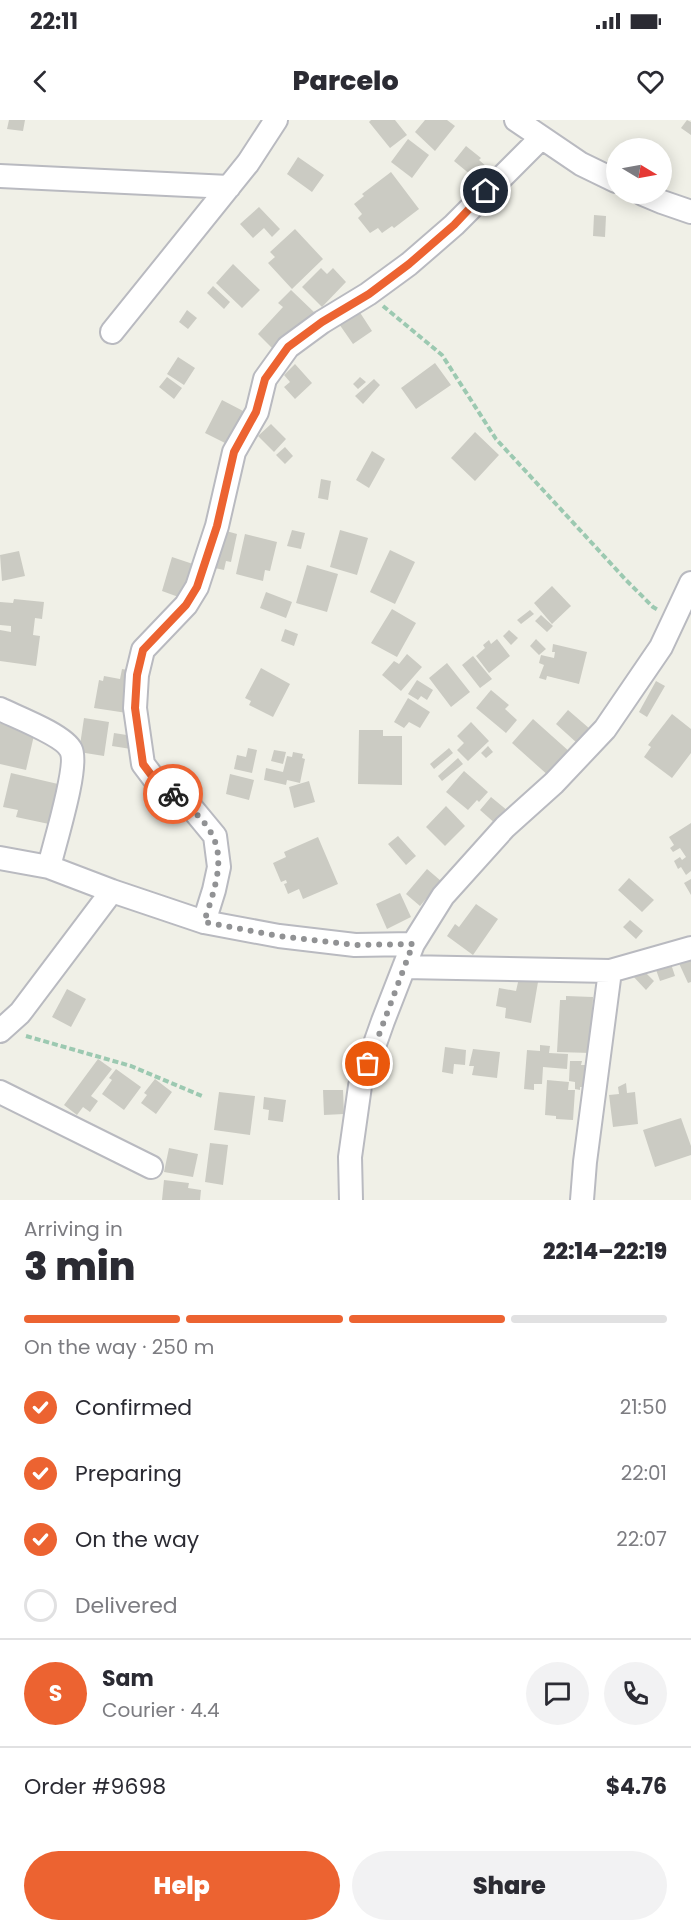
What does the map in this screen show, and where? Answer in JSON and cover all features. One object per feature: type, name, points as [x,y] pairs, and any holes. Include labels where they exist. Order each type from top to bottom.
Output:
[{"type":"street","points":[[112,332],[248,164],[276,120]]},
{"type":"street","points":[[204,922],[219,867],[215,836],[191,807],[155,780],[143,764],[135,708],[137,675],[143,650],[186,605],[197,587],[217,526],[234,452],[256,412],[265,379],[288,347],[322,322],[369,294],[409,264],[454,225],[526,126],[581,164],[606,176]]},
{"type":"street","points":[[0,176],[229,187]]},
{"type":"street","points":[[668,204],[691,212]]},
{"type":"street","points":[[351,1200],[350,1157],[360,1086],[413,944],[450,888],[505,828],[554,783],[605,729],[662,646],[691,584]]},
{"type":"street","points":[[0,709],[48,732],[70,748],[73,758],[71,776],[49,867]]},
{"type":"street","points":[[0,858],[49,867],[204,922],[279,936],[355,945],[413,944]]},
{"type":"street","points":[[1,1030],[20,1013],[112,891]]},
{"type":"street","points":[[404,967],[610,971],[691,948]]},
{"type":"street","points":[[582,1200],[610,971]]},
{"type":"street","points":[[0,1092],[151,1167]]},
{"type":"path","points":[[369,294],[442,355],[496,439],[652,607],[675,619]]},
{"type":"path","points":[[1,1030],[131,1066],[202,1096]]},
{"type":"building","points":[[9,120],[25,120],[23,131],[7,129]]},
{"type":"building","points":[[371,120],[395,120],[407,135],[390,148],[369,122]]},
{"type":"building","points":[[425,120],[447,120],[455,126],[435,151],[415,132]]},
{"type":"building","points":[[687,120],[691,122],[691,135],[681,128]]},
{"type":"building","points":[[408,139],[429,155],[412,178],[391,162]]},
{"type":"building","points":[[466,146],[481,158],[479,160],[487,167],[477,180],[454,161]]},
{"type":"building","points":[[298,157],[324,175],[312,192],[287,174]]},
{"type":"building","points":[[391,172],[419,209],[394,228],[392,226],[382,233],[378,228],[370,233],[358,218],[362,214],[354,204],[364,196],[362,194]]},
{"type":"building","points":[[259,207],[280,229],[272,237],[264,228],[253,238],[240,224]]},
{"type":"building","points":[[594,215],[606,216],[605,237],[593,236]]},
{"type":"building","points":[[295,229],[323,259],[292,289],[268,263],[275,257],[270,252]]},
{"type":"building","points":[[233,264],[260,290],[242,308],[216,283]]},
{"type":"building","points":[[321,268],[327,274],[333,268],[346,282],[322,307],[302,287]]},
{"type":"building","points":[[213,286],[230,302],[224,309],[207,293]]},
{"type":"building","points":[[291,290],[315,313],[278,354],[258,334],[283,307],[278,303]]},
{"type":"building","points":[[357,308],[372,331],[353,344],[337,321]]},
{"type":"building","points":[[187,310],[197,318],[188,329],[179,322]]},
{"type":"building","points":[[178,357],[195,368],[184,385],[167,374]]},
{"type":"building","points":[[435,363],[451,385],[416,409],[401,388]]},
{"type":"building","points":[[295,364],[312,383],[295,399],[284,387],[290,382],[284,375]]},
{"type":"building","points":[[167,377],[182,388],[174,399],[159,387]]},
{"type":"building","points":[[360,377],[366,382],[358,389],[353,384]]},
{"type":"building","points":[[374,379],[380,385],[363,404],[355,396]]},
{"type":"building","points":[[222,400],[247,413],[231,446],[205,433]]},
{"type":"building","points":[[271,424],[286,439],[274,452],[258,436]]},
{"type":"building","points":[[475,432],[499,455],[475,481],[451,458]]},
{"type":"building","points":[[285,447],[293,456],[285,464],[276,455]]},
{"type":"building","points":[[372,451],[385,459],[369,488],[356,480]]},
{"type":"building","points":[[321,479],[331,481],[328,500],[318,498]]},
{"type":"building","points":[[219,529],[237,534],[231,562],[226,561],[224,570],[210,567]]},
{"type":"building","points":[[292,530],[305,533],[301,549],[287,546]]},
{"type":"building","points":[[340,530],[368,538],[357,575],[330,567]]},
{"type":"building","points":[[245,534],[277,542],[270,571],[265,570],[263,581],[236,574]]},
{"type":"building","points":[[390,550],[415,562],[395,604],[370,592]]},
{"type":"building","points":[[19,551],[25,576],[2,581],[0,555]]},
{"type":"building","points":[[172,557],[196,565],[184,599],[162,591]]},
{"type":"building","points":[[307,565],[338,574],[327,612],[296,603]]},
{"type":"building","points":[[552,586],[571,606],[552,624],[534,603]]},
{"type":"building","points":[[266,592],[292,602],[286,618],[260,608]]},
{"type":"building","points":[[14,599],[44,602],[42,619],[35,618],[33,635],[40,636],[36,666],[0,661],[0,630],[11,632],[11,626],[0,625],[0,602],[13,603]]},
{"type":"building","points":[[392,609],[416,623],[397,657],[371,643]]},
{"type":"building","points":[[530,610],[534,614],[521,624],[517,620]]},
{"type":"building","points":[[541,615],[553,626],[547,632],[535,621]]},
{"type":"building","points":[[285,629],[298,634],[294,646],[281,641]]},
{"type":"building","points":[[509,630],[518,638],[511,645],[503,636]]},
{"type":"building","points":[[497,639],[510,656],[489,673],[476,656],[485,648],[483,645],[489,640],[491,644]]},
{"type":"building","points":[[536,639],[546,649],[539,655],[530,646]]},
{"type":"building","points":[[553,644],[587,652],[579,684],[547,676],[546,680],[539,678],[544,665],[539,663],[541,655],[554,658]]},
{"type":"building","points":[[407,654],[422,667],[401,691],[382,675],[394,661],[399,664]]},
{"type":"building","points":[[473,656],[492,679],[480,688],[462,665]]},
{"type":"building","points":[[447,663],[470,692],[451,707],[429,678]]},
{"type":"building","points":[[261,668],[290,684],[273,717],[249,705],[251,701],[245,698]]},
{"type":"building","points":[[122,669],[135,671],[127,713],[94,708],[99,680],[103,681],[104,676],[120,679]]},
{"type":"building","points":[[417,680],[433,690],[427,700],[421,696],[418,700],[408,694]]},
{"type":"building","points":[[656,681],[665,686],[647,717],[639,712]]},
{"type":"building","points":[[491,690],[509,705],[505,709],[517,720],[506,733],[476,708]]},
{"type":"building","points":[[408,698],[430,712],[420,728],[409,722],[404,728],[394,722]]},
{"type":"building","points":[[568,710],[590,729],[577,743],[556,724]]},
{"type":"building","points":[[672,714],[691,729],[691,753],[672,778],[644,757],[651,747],[648,745]]},
{"type":"building","points":[[84,718],[109,722],[104,756],[79,752]]},
{"type":"building","points":[[533,719],[571,753],[550,777],[512,743]]},
{"type":"building","points":[[471,722],[489,741],[468,761],[457,750],[464,743],[457,736]]},
{"type":"building","points":[[0,723],[35,731],[26,770],[0,764]]},
{"type":"building","points":[[359,730],[383,730],[383,736],[402,736],[402,785],[358,784]]},
{"type":"building","points":[[114,733],[133,736],[131,749],[112,746]]},
{"type":"building","points":[[488,746],[493,752],[486,758],[481,753]]},
{"type":"building","points":[[248,748],[257,750],[252,773],[234,769],[237,755],[246,757]]},
{"type":"building","points":[[449,748],[453,753],[434,769],[430,764]]},
{"type":"building","points":[[274,750],[286,752],[283,764],[271,761]]},
{"type":"building","points":[[293,752],[303,754],[302,758],[305,759],[300,783],[287,780],[286,785],[264,780],[266,768],[283,772],[287,756],[292,757]]},
{"type":"building","points":[[458,758],[463,764],[442,781],[438,776]]},
{"type":"building","points":[[464,771],[488,792],[468,810],[446,792]]},
{"type":"building","points":[[11,773],[58,784],[49,824],[16,817],[18,810],[3,807]]},
{"type":"building","points":[[230,774],[254,780],[249,800],[226,794]]},
{"type":"building","points":[[309,781],[315,802],[294,808],[289,787]]},
{"type":"building","points":[[491,797],[508,811],[497,825],[480,810]]},
{"type":"building","points":[[446,806],[465,826],[445,846],[426,827]]},
{"type":"building","points":[[691,823],[691,871],[686,875],[681,867],[678,869],[674,861],[680,857],[682,860],[686,857],[680,848],[673,852],[670,848],[674,845],[669,837]]},
{"type":"building","points":[[398,836],[416,856],[406,865],[388,844]]},
{"type":"building","points":[[318,837],[338,884],[303,899],[299,889],[288,894],[284,884],[287,883],[286,880],[281,882],[273,863],[286,857],[284,852]]},
{"type":"building","points":[[427,869],[441,881],[420,906],[406,894]]},
{"type":"building","points":[[629,878],[654,900],[642,912],[618,890]]},
{"type":"building","points":[[691,879],[691,895],[684,883]]},
{"type":"building","points":[[400,893],[411,917],[387,929],[376,904]]},
{"type":"building","points":[[476,904],[498,919],[473,955],[447,936],[455,924],[459,927]]},
{"type":"building","points":[[630,920],[643,931],[636,939],[623,927]]},
{"type":"building","points":[[691,953],[691,982],[688,983],[677,959]]},
{"type":"building","points":[[669,958],[675,976],[660,981],[654,964]]},
{"type":"building","points":[[639,966],[654,981],[646,990],[631,974]]},
{"type":"building","points":[[519,978],[538,982],[531,1023],[505,1018],[506,1008],[496,1006],[499,988],[516,991]]},
{"type":"building","points":[[67,989],[86,999],[71,1027],[52,1017]]},
{"type":"building","points":[[566,996],[593,997],[591,1053],[557,1052],[560,1000],[566,1000]]},
{"type":"building","points":[[540,1045],[550,1046],[549,1053],[568,1054],[567,1069],[543,1067],[542,1084],[534,1084],[534,1090],[524,1089],[527,1050],[540,1051]]},
{"type":"building","points":[[445,1047],[466,1050],[465,1065],[454,1064],[453,1074],[442,1072]]},
{"type":"building","points":[[473,1049],[500,1052],[497,1078],[472,1075],[474,1066],[469,1066]]},
{"type":"building","points":[[98,1059],[112,1069],[91,1096],[98,1101],[90,1112],[83,1107],[77,1115],[64,1105]]},
{"type":"building","points":[[570,1061],[582,1061],[581,1065],[590,1065],[589,1087],[575,1089],[575,1082],[569,1081]]},
{"type":"building","points":[[116,1069],[141,1087],[124,1110],[102,1094],[112,1080],[109,1078]]},
{"type":"building","points":[[155,1079],[172,1092],[156,1114],[141,1103],[147,1095],[144,1093]]},
{"type":"building","points":[[547,1080],[569,1082],[568,1090],[575,1090],[573,1120],[556,1119],[556,1116],[545,1115]]},
{"type":"building","points":[[626,1083],[627,1093],[635,1092],[638,1124],[613,1127],[609,1095],[619,1094],[618,1087]]},
{"type":"building","points":[[323,1090],[343,1090],[344,1114],[324,1115]]},
{"type":"building","points":[[219,1092],[255,1096],[250,1135],[214,1130]]},
{"type":"building","points":[[264,1097],[286,1100],[283,1122],[268,1120],[269,1110],[263,1109]]},
{"type":"building","points":[[681,1118],[691,1146],[691,1155],[655,1167],[643,1130]]},
{"type":"building","points":[[210,1143],[228,1145],[223,1185],[205,1182]]},
{"type":"building","points":[[169,1148],[198,1154],[193,1177],[164,1172]]},
{"type":"building","points":[[164,1180],[189,1183],[188,1188],[201,1190],[200,1200],[162,1200]]},
{"type":"way so far","points":[[173,794],[191,807],[215,836],[219,867],[204,922],[279,936],[355,945],[413,944],[368,1064]]},
{"type":"route","points":[[173,794],[155,780],[143,764],[135,708],[137,675],[143,650],[186,605],[197,587],[217,526],[234,452],[256,412],[265,379],[288,347],[322,322],[369,294],[409,264],[454,225],[486,191]]}]
